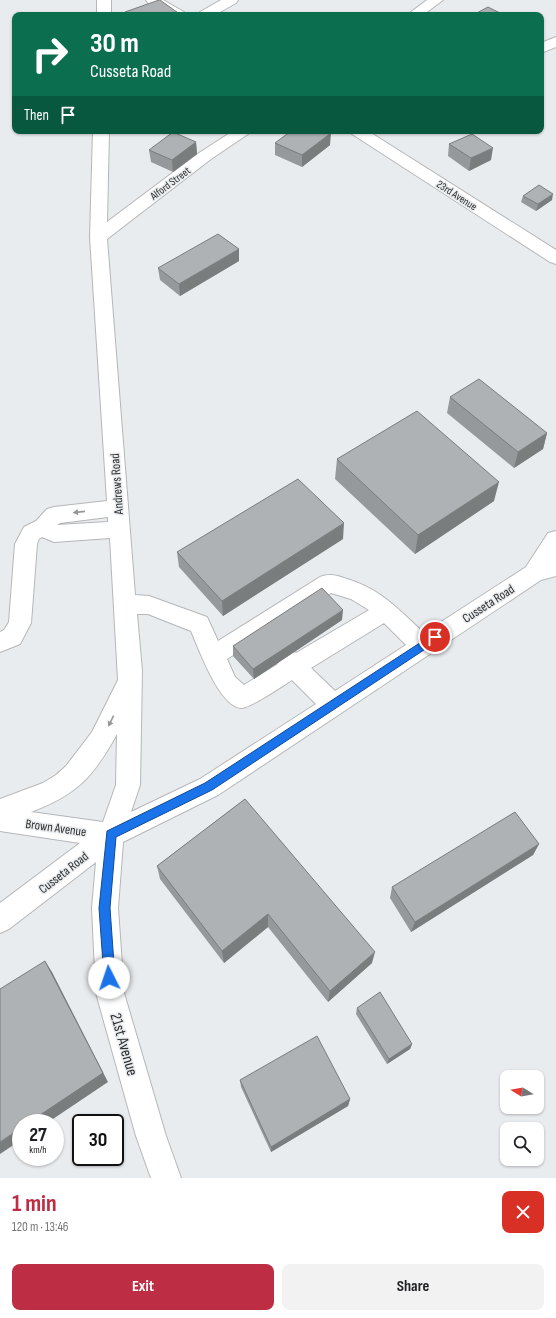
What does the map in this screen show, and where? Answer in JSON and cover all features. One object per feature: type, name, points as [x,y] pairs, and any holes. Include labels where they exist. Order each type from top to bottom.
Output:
[{"type":"street","points":[[104,0],[104,12]]},
{"type":"street","points":[[153,0],[174,12]]},
{"type":"street","points":[[211,12],[231,0]]},
{"type":"street","points":[[418,12],[436,0]]},
{"type":"street","points":[[544,47],[556,41]]},
{"type":"street","name":"Andrews Road","points":[[101,134],[98,237],[130,671],[128,785],[111,834]]},
{"type":"street","name":"Alford Street","points":[[98,237],[204,156],[238,134]]},
{"type":"street","name":"23rd Avenue","points":[[362,134],[556,258]]},
{"type":"street","points":[[0,642],[12,637],[20,622],[26,544],[31,533],[43,527],[54,515],[118,508]]},
{"type":"street","points":[[43,527],[54,534],[120,529]]},
{"type":"street","name":"Cusseta Road","points":[[534,573],[556,539]]},
{"type":"street","name":"Cusseta Road","points":[[0,920],[111,834],[209,786],[534,573],[556,567]]},
{"type":"street","points":[[213,656],[262,631],[303,604],[328,583],[352,588],[374,600],[423,646]]},
{"type":"street","points":[[125,604],[149,605],[199,624],[227,684],[242,698],[290,662],[333,635],[386,611]]},
{"type":"street","points":[[290,662],[333,705]]},
{"type":"street","points":[[0,811],[36,798],[65,784],[85,762],[103,737],[120,702],[130,671]]},
{"type":"street","name":"Brown Avenue","points":[[0,819],[111,834]]},
{"type":"street","name":"21st Avenue","points":[[111,834],[105,908],[110,993],[151,1136],[166,1178]]},
{"type":"building","points":[[160,0],[177,12],[125,12]]},
{"type":"building","points":[[488,7],[498,12],[479,12]]},
{"type":"building","points":[[170,134],[178,134],[196,142],[172,160],[149,150]]},
{"type":"building","points":[[287,134],[330,134],[302,155],[275,143]]},
{"type":"building","points":[[472,134],[493,148],[471,158],[449,144]]},
{"type":"building","points":[[539,185],[553,194],[538,204],[523,196]]},
{"type":"building","points":[[218,234],[239,249],[179,284],[158,268]]},
{"type":"building","points":[[479,379],[547,433],[518,452],[450,397]]},
{"type":"building","points":[[417,411],[499,482],[418,535],[337,459]]},
{"type":"building","points":[[298,479],[344,523],[222,601],[177,552]]},
{"type":"building","points":[[322,588],[343,610],[253,669],[233,646]]},
{"type":"building","points":[[245,799],[375,952],[330,991],[268,914],[222,951],[157,866]]},
{"type":"building","points":[[515,812],[539,844],[415,922],[392,887]]},
{"type":"building","points":[[45,961],[103,1073],[42,1114],[12,1114],[12,1134],[0,1142],[0,989]]},
{"type":"building","points":[[380,992],[412,1044],[389,1059],[357,1008]]},
{"type":"building","points":[[317,1036],[350,1099],[271,1147],[240,1080]]},
{"type":"route","points":[[109,978],[105,908],[111,834],[209,786],[435,637]]}]
